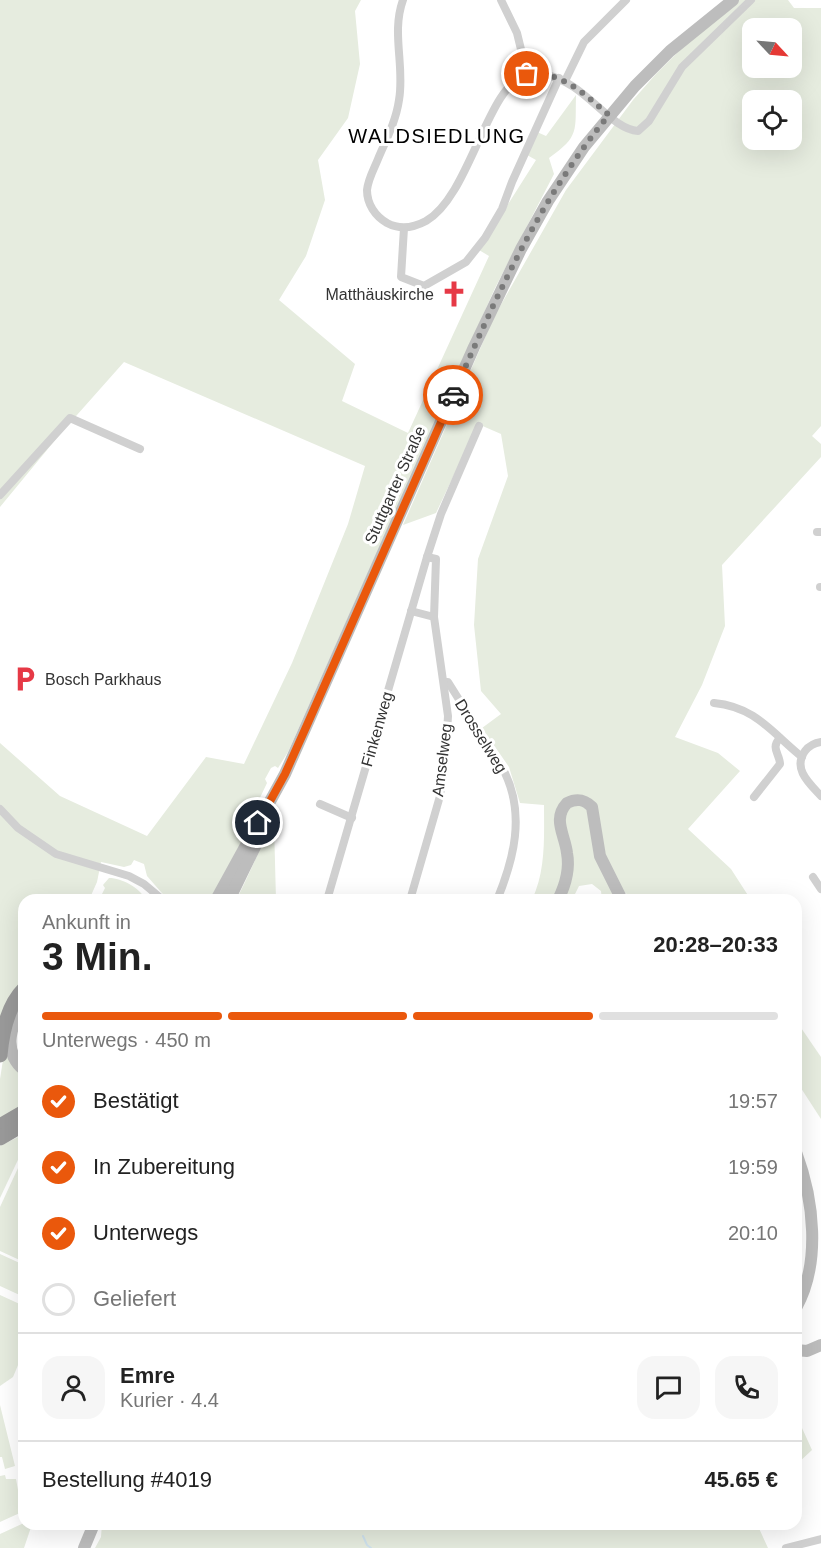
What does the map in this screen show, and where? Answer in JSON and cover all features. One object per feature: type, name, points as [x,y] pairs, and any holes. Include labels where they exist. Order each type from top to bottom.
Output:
[{"type":"highway","points":[[0,1055],[9,1015],[18,995]]},
{"type":"highway","points":[[0,1126],[18,1116]]},
{"type":"highway","points":[[0,1138],[18,1128]]},
{"type":"main road","name":"Stuttgarter Straße","points":[[232,894],[249,852],[511,269],[558,184],[609,115],[663,57],[734,0]]},
{"type":"main road","points":[[560,894],[568,867],[568,854],[560,827],[560,815],[567,803],[584,800],[592,807],[600,856],[620,894]]},
{"type":"main road","name":"Stuttgarter Straße","points":[[220,894],[249,852]]},
{"type":"main road","points":[[18,1013],[10,1040],[13,1055],[18,1062]]},
{"type":"main road","points":[[802,1169],[807,1183],[815,1238],[810,1281],[802,1296]]},
{"type":"main road","points":[[802,1351],[807,1351],[821,1345]]},
{"type":"main road","points":[[84,1548],[92,1530]]},
{"type":"street","points":[[403,0],[397,27],[400,97],[395,119],[370,178],[367,191],[370,203],[377,215],[387,223],[404,228],[425,222],[448,200],[462,178],[498,102],[514,82],[527,74],[540,74],[562,80],[579,89],[628,129],[638,131],[644,126],[682,67],[751,0]]},
{"type":"street","points":[[501,0],[517,33],[527,74]]},
{"type":"street","points":[[404,228],[401,277],[424,286],[466,262],[485,238],[502,209],[512,182],[562,80],[584,42],[626,0]]},
{"type":"street","points":[[0,495],[70,418],[140,449]]},
{"type":"street","points":[[427,557],[441,514],[479,426]]},
{"type":"street","name":"Finkenweg","points":[[329,894],[427,557]]},
{"type":"street","name":"Amselweg","points":[[412,894],[440,796],[448,716],[434,617],[436,559],[427,557]]},
{"type":"street","points":[[411,611],[434,617]]},
{"type":"street","name":"Drosselweg","points":[[444,682],[448,682],[505,773],[511,788],[515,816],[514,850],[499,894]]},
{"type":"street","points":[[714,703],[732,705],[749,713],[767,725],[802,757]]},
{"type":"street","points":[[754,797],[780,764],[775,745],[780,738]]},
{"type":"street","points":[[821,742],[812,745],[802,757],[801,772],[821,796]]},
{"type":"street","points":[[320,804],[352,818]]},
{"type":"street","points":[[0,809],[18,828],[56,854],[129,876],[144,884],[150,894]]},
{"type":"street","points":[[813,877],[821,890]]},
{"type":"street","points":[[786,1548],[821,1539]]},
{"type":"shaded area","points":[[0,0],[361,0],[355,11],[360,64],[348,118],[318,160],[325,200],[306,256],[279,300],[355,364],[342,401],[408,433],[489,256],[479,250],[536,160],[527,155],[537,132],[546,136],[576,95],[574,132],[566,144],[549,158],[554,174],[495,288],[288,752],[278,768],[275,766],[271,768],[265,779],[267,783],[256,806],[255,811],[257,812],[253,823],[214,894],[163,894],[147,876],[144,864],[134,860],[131,865],[124,867],[101,862],[92,894],[18,894],[18,992],[0,1033],[0,743],[60,796],[147,836],[206,757],[244,764],[292,663],[348,524],[365,466],[124,362],[0,507]]},
{"type":"shaded area","points":[[737,0],[788,0],[794,8],[821,8],[821,426],[812,436],[821,444],[821,457],[722,565],[725,626],[702,685],[675,737],[718,753],[740,771],[688,829],[731,869],[747,894],[601,894],[601,891],[592,884],[579,886],[575,894],[535,894],[542,865],[544,805],[520,803],[509,767],[482,728],[501,714],[481,691],[474,625],[478,559],[508,476],[501,434],[478,424],[436,513],[403,525],[494,317],[566,190],[633,100],[681,49]]},
{"type":"shaded area","points":[[274,824],[276,894],[239,894]]},
{"type":"shaded area","points":[[109,878],[119,880],[142,894],[102,894],[105,888],[103,885]]},
{"type":"shaded area","points":[[802,1029],[821,1057],[821,1119],[802,1090]]},
{"type":"shaded area","points":[[5,1047],[18,1066],[18,1110],[0,1121],[0,1079]]},
{"type":"shaded area","points":[[18,1137],[18,1160],[0,1198],[0,1146]]},
{"type":"shaded area","points":[[18,1168],[18,1259],[0,1251],[0,1207]]},
{"type":"shaded area","points":[[0,1254],[18,1262],[18,1294],[0,1286]]},
{"type":"shaded area","points":[[0,1295],[18,1303],[18,1365],[13,1377],[0,1386]]},
{"type":"shaded area","points":[[0,1405],[15,1466],[5,1469],[2,1457],[0,1457]]},
{"type":"shaded area","points":[[802,1428],[812,1450],[802,1459]]},
{"type":"shaded area","points":[[5,1475],[6,1479],[16,1479],[18,1514],[0,1522],[0,1476]]},
{"type":"shaded area","points":[[18,1526],[18,1530],[30,1530],[24,1548],[0,1548],[0,1534]]},
{"type":"shaded area","points":[[102,1530],[760,1530],[768,1548],[95,1548],[101,1537]]},
{"type":"waterway","points":[[363,1536],[371,1548]]},
{"type":"way so far","points":[[453,395],[495,302],[534,225],[567,170],[609,115],[579,89],[559,78],[527,74]]},
{"type":"place","name":"Matthäuskirche","points":[[454,294]]},
{"type":"place","name":"Bosch Parkhaus","points":[[25,679]]},
{"type":"district","name":"WALDSIEDLUNG","points":[[437,136]]},
{"type":"route","points":[[258,823],[285,774],[453,395]]}]
